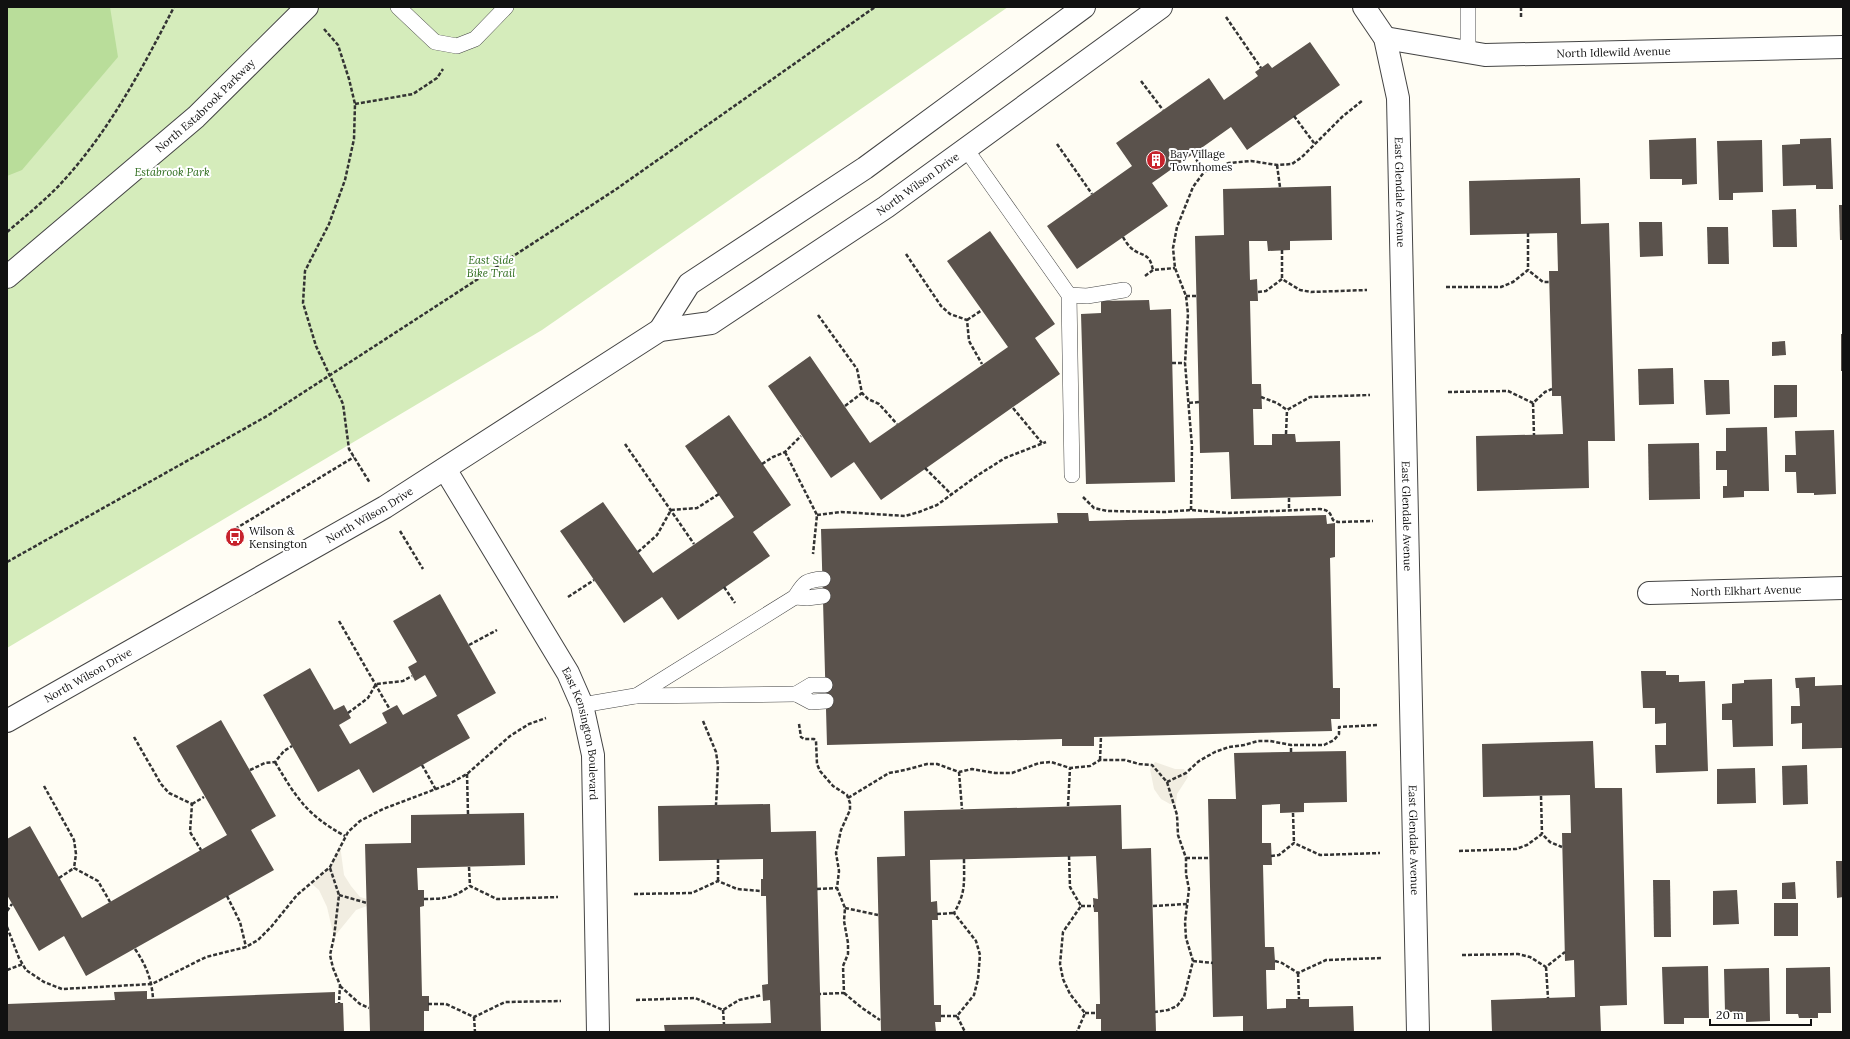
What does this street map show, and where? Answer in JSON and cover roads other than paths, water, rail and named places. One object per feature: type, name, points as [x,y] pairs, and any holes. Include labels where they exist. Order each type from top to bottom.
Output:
[{"type":"street","name":"North Wilson Drive","points":[[660,330],[688,284],[865,168],[1084,7]]},
{"type":"street","name":"North Wilson Drive","points":[[7,721],[384,507],[660,330],[711,323],[886,207],[1161,7]]},
{"type":"street","name":"East Glendale Avenue","points":[[1364,7],[1385,38],[1398,98],[1418,1032]]},
{"type":"street","name":"North Estabrook Parkway","points":[[7,277],[196,117],[306,8]]},
{"type":"street","name":"North Idlewild Avenue","points":[[1385,38],[1493,55],[1843,47]]},
{"type":"street","name":"East Kensington Boulevard","points":[[445,469],[568,672],[582,705],[593,755],[598,1032]]},
{"type":"street","name":"North Elkhart Avenue","points":[[1649,593],[1843,588]]},
{"type":"lane","points":[[398,7],[435,42],[457,46],[475,39],[506,7]]},
{"type":"lane","points":[[1468,7],[1468,52]]},
{"type":"lane","points":[[966,148],[1069,295],[1072,475]]},
{"type":"lane","points":[[1069,295],[1087,296],[1124,290]]},
{"type":"lane","points":[[635,696],[795,597],[804,583],[818,579]]},
{"type":"lane","points":[[795,597],[807,598],[823,596]]},
{"type":"lane","points":[[796,694],[811,685],[825,685]]},
{"type":"lane","points":[[582,705],[635,696],[796,694],[811,702],[826,702]]},
{"type":"place","name":"Bay Village Townhomes","points":[[1156,160]]},
{"type":"place","name":"Wilson & Kensington","points":[[235,537]]},
{"type":"park label","name":"Estabrook Park","points":[[172,172]]},
{"type":"park label","name":"East Side Bike Trail","points":[[491,266]]}]
